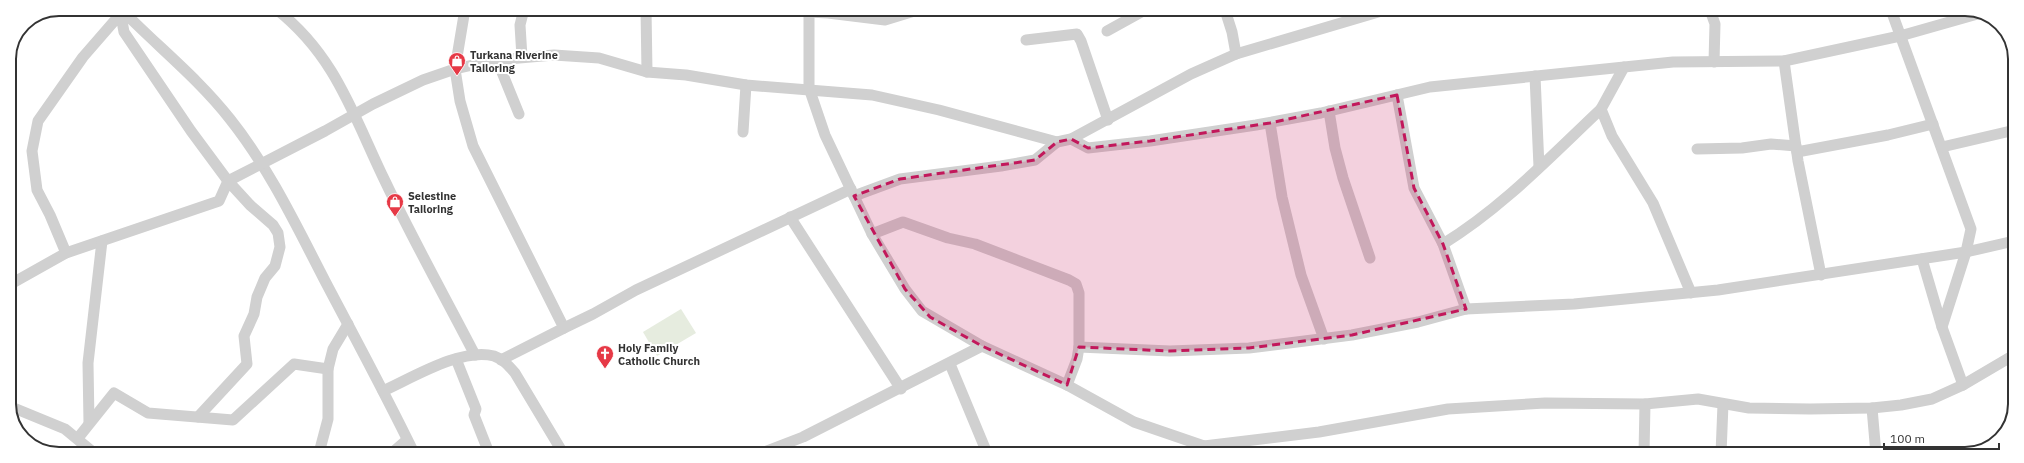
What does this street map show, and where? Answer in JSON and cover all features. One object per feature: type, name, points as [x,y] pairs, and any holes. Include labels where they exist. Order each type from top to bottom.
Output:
[{"type":"street","points":[[66,253],[37,190],[32,151],[38,121],[83,57],[117,16]]},
{"type":"street","points":[[122,16],[124,32],[191,131],[228,181],[245,200],[273,224],[278,233],[280,247],[275,266],[265,278],[257,297],[254,314],[244,336],[247,364],[198,418]]},
{"type":"street","points":[[128,16],[203,88],[230,120],[261,164],[280,196],[348,324],[411,447]]},
{"type":"street","points":[[284,16],[315,45],[332,71],[385,181],[475,355]]},
{"type":"street","points":[[464,16],[455,69],[460,101],[473,146],[564,328]]},
{"type":"street","points":[[522,16],[520,25],[522,57]]},
{"type":"street","points":[[646,16],[647,72]]},
{"type":"street","points":[[809,16],[809,88],[824,135],[853,192],[872,234],[905,289],[922,311],[982,346],[1067,385],[1134,422],[1193,447]]},
{"type":"street","points":[[852,16],[885,20],[899,16]]},
{"type":"street","points":[[1107,31],[1134,16]]},
{"type":"street","points":[[1227,16],[1236,54]]},
{"type":"street","points":[[501,360],[593,314],[636,290],[790,217],[853,192],[900,179],[1035,160],[1057,142],[1071,139],[1191,74],[1236,54],[1365,16]]},
{"type":"street","points":[[1712,16],[1715,24],[1714,62]]},
{"type":"street","points":[[1893,16],[1971,229],[1966,252],[1942,327]]},
{"type":"street","points":[[1071,139],[1088,148],[1150,141],[1270,123],[1328,112],[1430,88],[1535,76],[1673,62],[1784,61],[1900,36],[1968,16]]},
{"type":"street","points":[[1026,40],[1077,34],[1081,41],[1108,120]]},
{"type":"street","points":[[16,281],[66,253],[219,201],[228,181],[325,131],[354,114],[417,83],[455,69],[496,60],[554,55],[599,58],[647,72],[686,75],[746,85],[809,88],[872,95],[939,110],[1057,142]]},
{"type":"street","points":[[496,60],[519,114]]},
{"type":"street","points":[[1784,61],[1796,149],[1821,275]]},
{"type":"street","points":[[1443,244],[1465,230],[1539,167],[1601,109],[1624,67]]},
{"type":"street","points":[[1535,76],[1539,167]]},
{"type":"street","points":[[743,132],[746,85]]},
{"type":"street","points":[[1397,95],[1414,188],[1443,244],[1466,309]]},
{"type":"street","points":[[1601,109],[1612,136],[1652,203],[1692,293]]},
{"type":"street","points":[[1328,112],[1343,178],[1370,258]]},
{"type":"street","points":[[1270,123],[1282,197],[1299,268],[1324,339]]},
{"type":"street","points":[[1697,149],[1742,148],[1771,144],[1796,149],[1888,135],[1933,124]]},
{"type":"street","points":[[1942,147],[2008,132]]},
{"type":"street","points":[[790,217],[901,389]]},
{"type":"street","points":[[872,234],[903,222],[948,238],[974,244],[1076,284],[1079,293],[1079,347],[1077,359],[1067,385]]},
{"type":"street","points":[[89,423],[88,363],[102,241]]},
{"type":"street","points":[[1079,347],[1190,351],[1250,348],[1324,339],[1418,322],[1466,309],[1574,304],[1692,293],[1821,275],[1966,252],[2008,242]]},
{"type":"street","points":[[1922,259],[1942,327],[1963,385]]},
{"type":"street","points":[[321,447],[328,419],[328,369],[333,349],[348,324]]},
{"type":"street","points":[[777,447],[803,437],[901,389],[982,346]]},
{"type":"street","points":[[383,391],[456,359],[475,355],[493,356],[501,360],[515,373],[559,447]]},
{"type":"street","points":[[456,359],[476,410],[474,415],[487,447]]},
{"type":"street","points":[[1220,447],[1319,432],[1448,409],[1545,403],[1645,404],[1698,399],[1749,408],[1872,408],[1901,405],[1932,399],[1963,385],[2008,359]]},
{"type":"street","points":[[78,438],[114,393],[148,414],[233,420],[294,364],[328,369]]},
{"type":"street","points":[[950,364],[984,447]]},
{"type":"street","points":[[1644,447],[1645,404]]},
{"type":"street","points":[[1721,447],[1723,404]]},
{"type":"street","points":[[1872,408],[1875,447]]},
{"type":"street","points":[[16,409],[56,425],[78,438],[88,447]]},
{"type":"street","points":[[399,447],[407,440]]},
{"type":"highlighted area","points":[[1397,95],[1414,188],[1443,244],[1466,309],[1352,335],[1249,348],[1170,351],[1079,347],[1067,385],[982,346],[930,317],[905,289],[854,196],[900,179],[1035,160],[1057,142],[1071,139],[1088,148],[1150,141],[1270,123]]},
{"type":"shaded area","points":[[681,309],[696,333],[657,356],[643,332]]},
{"type":"place","name":"Turkana Riverine Tailoring","points":[[457,76]]},
{"type":"place","name":"Selestine Tailoring","points":[[395,217]]},
{"type":"place","name":"Holy Family Catholic Church","points":[[605,369]]}]
